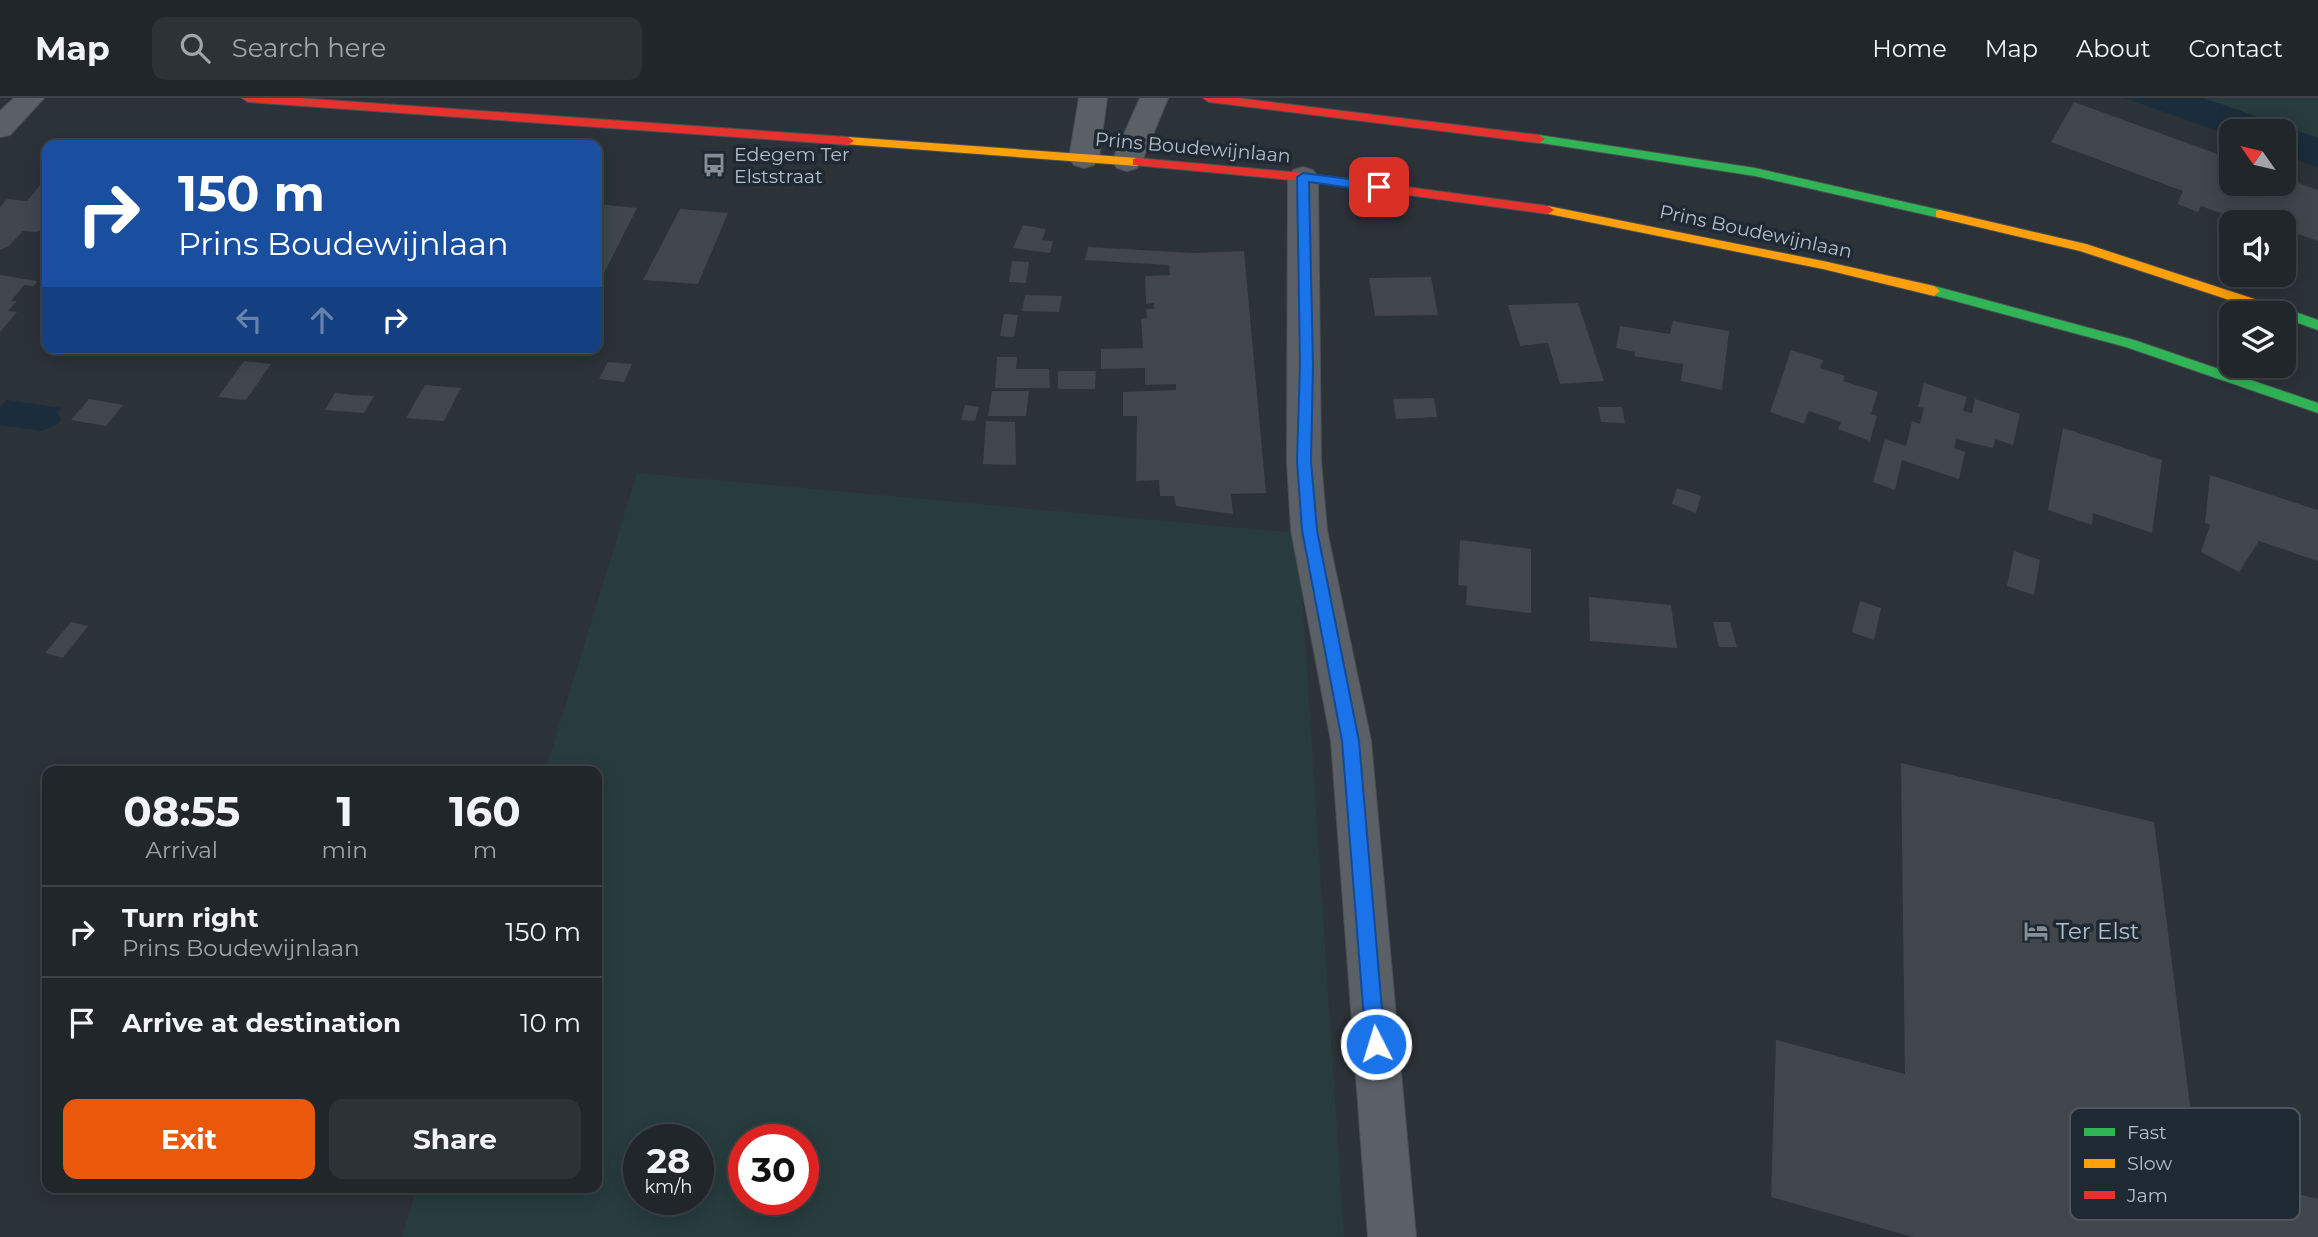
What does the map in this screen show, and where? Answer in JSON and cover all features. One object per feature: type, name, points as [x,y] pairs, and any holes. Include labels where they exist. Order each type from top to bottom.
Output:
[{"type":"main road","name":"Prins Boudewijnlaan","points":[[248,98],[1127,161],[1303,177],[1532,207],[1836,268],[1950,295],[2129,343],[2318,408]]},
{"type":"main road","points":[[1209,98],[1478,130],[1755,172],[2082,247],[2247,301]]},
{"type":"main road","points":[[2296,317],[2318,325]]},
{"type":"street","points":[[0,128],[30,98]]},
{"type":"street","points":[[1084,158],[1093,98]]},
{"type":"street","points":[[1127,161],[1154,98]]},
{"type":"street","points":[[1303,177],[1307,365],[1304,461],[1309,530],[1350,741],[1392,1237]]},
{"type":"green space","points":[[2125,98],[2318,98],[2318,168],[2296,160],[2296,119],[2219,119],[2219,132]]},
{"type":"green space","points":[[637,473],[1298,533],[1344,1237],[402,1237],[415,1193],[602,1193],[602,766],[547,766]]},
{"type":"water","points":[[2125,98],[2204,98],[2264,119],[2219,119],[2219,132]]},
{"type":"water","points":[[2296,130],[2318,138],[2318,168],[2296,160]]},
{"type":"water","points":[[7,400],[61,408],[57,413],[61,418],[59,423],[42,431],[0,425],[0,408]]},
{"type":"building","points":[[2074,102],[2219,155],[2219,196],[2296,196],[2296,182],[2318,190],[2318,241],[2296,233],[2296,210],[2219,210],[2219,213],[2201,206],[2198,212],[2177,204],[2183,191],[2051,142]]},
{"type":"building","points":[[42,183],[42,230],[23,231],[9,246],[0,250],[0,207],[7,199],[27,201]]},
{"type":"building","points":[[602,204],[637,208],[603,275]]},
{"type":"building","points":[[680,209],[728,213],[698,284],[643,280]]},
{"type":"building","points":[[1023,225],[1046,229],[1042,240],[1053,241],[1050,253],[1013,248]]},
{"type":"building","points":[[1088,247],[1193,253],[1244,251],[1266,493],[1231,494],[1233,514],[1176,506],[1174,496],[1160,496],[1159,480],[1136,481],[1137,416],[1123,416],[1123,392],[1176,390],[1176,384],[1145,385],[1145,368],[1101,369],[1101,349],[1143,348],[1141,319],[1147,318],[1146,309],[1154,309],[1154,303],[1146,304],[1145,276],[1170,275],[1169,265],[1085,260]]},
{"type":"building","points":[[1012,261],[1029,262],[1026,283],[1009,282]]},
{"type":"building","points":[[0,275],[37,281],[34,286],[24,285],[11,301],[17,301],[8,311],[17,312],[0,332]]},
{"type":"building","points":[[1431,277],[1438,315],[1375,316],[1369,278]]},
{"type":"building","points":[[1025,295],[1062,296],[1059,312],[1022,311]]},
{"type":"building","points":[[1578,303],[1604,381],[1560,384],[1548,343],[1520,346],[1508,305]]},
{"type":"building","points":[[1004,314],[1018,315],[1014,337],[1000,336]]},
{"type":"building","points":[[1673,321],[1729,331],[1722,390],[1681,381],[1683,364],[1634,356],[1635,352],[1616,348],[1620,326],[1670,334]]},
{"type":"building","points":[[1791,350],[1823,360],[1820,368],[1845,376],[1843,381],[1878,392],[1871,414],[1877,416],[1870,441],[1838,429],[1841,422],[1809,411],[1804,424],[1770,412]]},
{"type":"building","points":[[997,357],[1017,357],[1016,369],[1049,369],[1050,388],[995,388]]},
{"type":"building","points":[[244,361],[271,364],[246,400],[218,397]]},
{"type":"building","points":[[608,362],[632,364],[624,382],[599,379]]},
{"type":"building","points":[[1058,371],[1096,371],[1095,389],[1058,389]]},
{"type":"building","points":[[1924,383],[1967,397],[1963,411],[1972,413],[1975,399],[2020,414],[2013,445],[1995,439],[1993,448],[1956,439],[1954,448],[1965,452],[1959,479],[1902,460],[1895,490],[1873,482],[1885,439],[1906,446],[1912,421],[1920,424],[1924,408],[1918,407]]},
{"type":"building","points":[[425,385],[461,388],[444,421],[406,418]]},
{"type":"building","points":[[992,391],[1029,391],[1026,416],[988,416]]},
{"type":"building","points":[[335,393],[374,396],[364,413],[325,410]]},
{"type":"building","points":[[1434,398],[1437,417],[1396,419],[1393,399]]},
{"type":"building","points":[[89,399],[123,405],[106,426],[71,420]]},
{"type":"building","points":[[965,405],[979,407],[975,421],[961,420]]},
{"type":"building","points":[[1598,407],[1622,407],[1625,423],[1601,422]]},
{"type":"building","points":[[986,421],[1015,422],[1016,465],[983,464]]},
{"type":"building","points":[[2063,428],[2162,460],[2152,533],[2093,513],[2092,525],[2048,510]]},
{"type":"building","points":[[2210,475],[2318,510],[2318,561],[2259,541],[2239,572],[2201,552],[2210,525],[2205,523]]},
{"type":"building","points":[[1677,488],[1701,496],[1696,513],[1672,504]]},
{"type":"building","points":[[1460,540],[1531,549],[1531,613],[1466,605],[1467,586],[1458,585]]},
{"type":"building","points":[[2014,551],[2040,560],[2034,595],[2007,586]]},
{"type":"building","points":[[1589,597],[1671,605],[1677,648],[1590,641]]},
{"type":"building","points":[[1860,601],[1881,608],[1874,640],[1852,632]]},
{"type":"building","points":[[71,622],[88,626],[63,658],[45,653]]},
{"type":"building","points":[[1713,622],[1730,622],[1737,647],[1719,647]]},
{"type":"building","name":"Ter Elst","points":[[1901,763],[2154,822],[2190,1108],[2070,1108],[2070,1220],[2300,1220],[2300,1194],[2318,1199],[2318,1237],[1913,1237],[1771,1197],[1776,1040],[1905,1074]]},
{"type":"traffic: fast","points":[[1539,139],[1755,172],[1940,214]]},
{"type":"traffic: fast","points":[[1934,291],[2129,343],[2318,408]]},
{"type":"traffic: fast","points":[[2296,317],[2318,325]]},
{"type":"traffic: slow","points":[[848,141],[1137,162]]},
{"type":"traffic: slow","points":[[1548,210],[1823,265],[1934,291]]},
{"type":"traffic: slow","points":[[1940,214],[2082,247],[2246,301]]},
{"type":"traffic: jam","points":[[248,98],[848,141]]},
{"type":"traffic: jam","points":[[1209,98],[1539,139]]},
{"type":"traffic: jam","points":[[1137,162],[1303,177],[1548,210]]},
{"type":"place","name":"Edegem Ter Elststraat","points":[[714,165]]},
{"type":"place","name":"Ter Elst","points":[[2036,931]]},
{"type":"route","points":[[1376,1044],[1350,741],[1309,530],[1304,461],[1307,365],[1303,177],[1379,187]]}]
